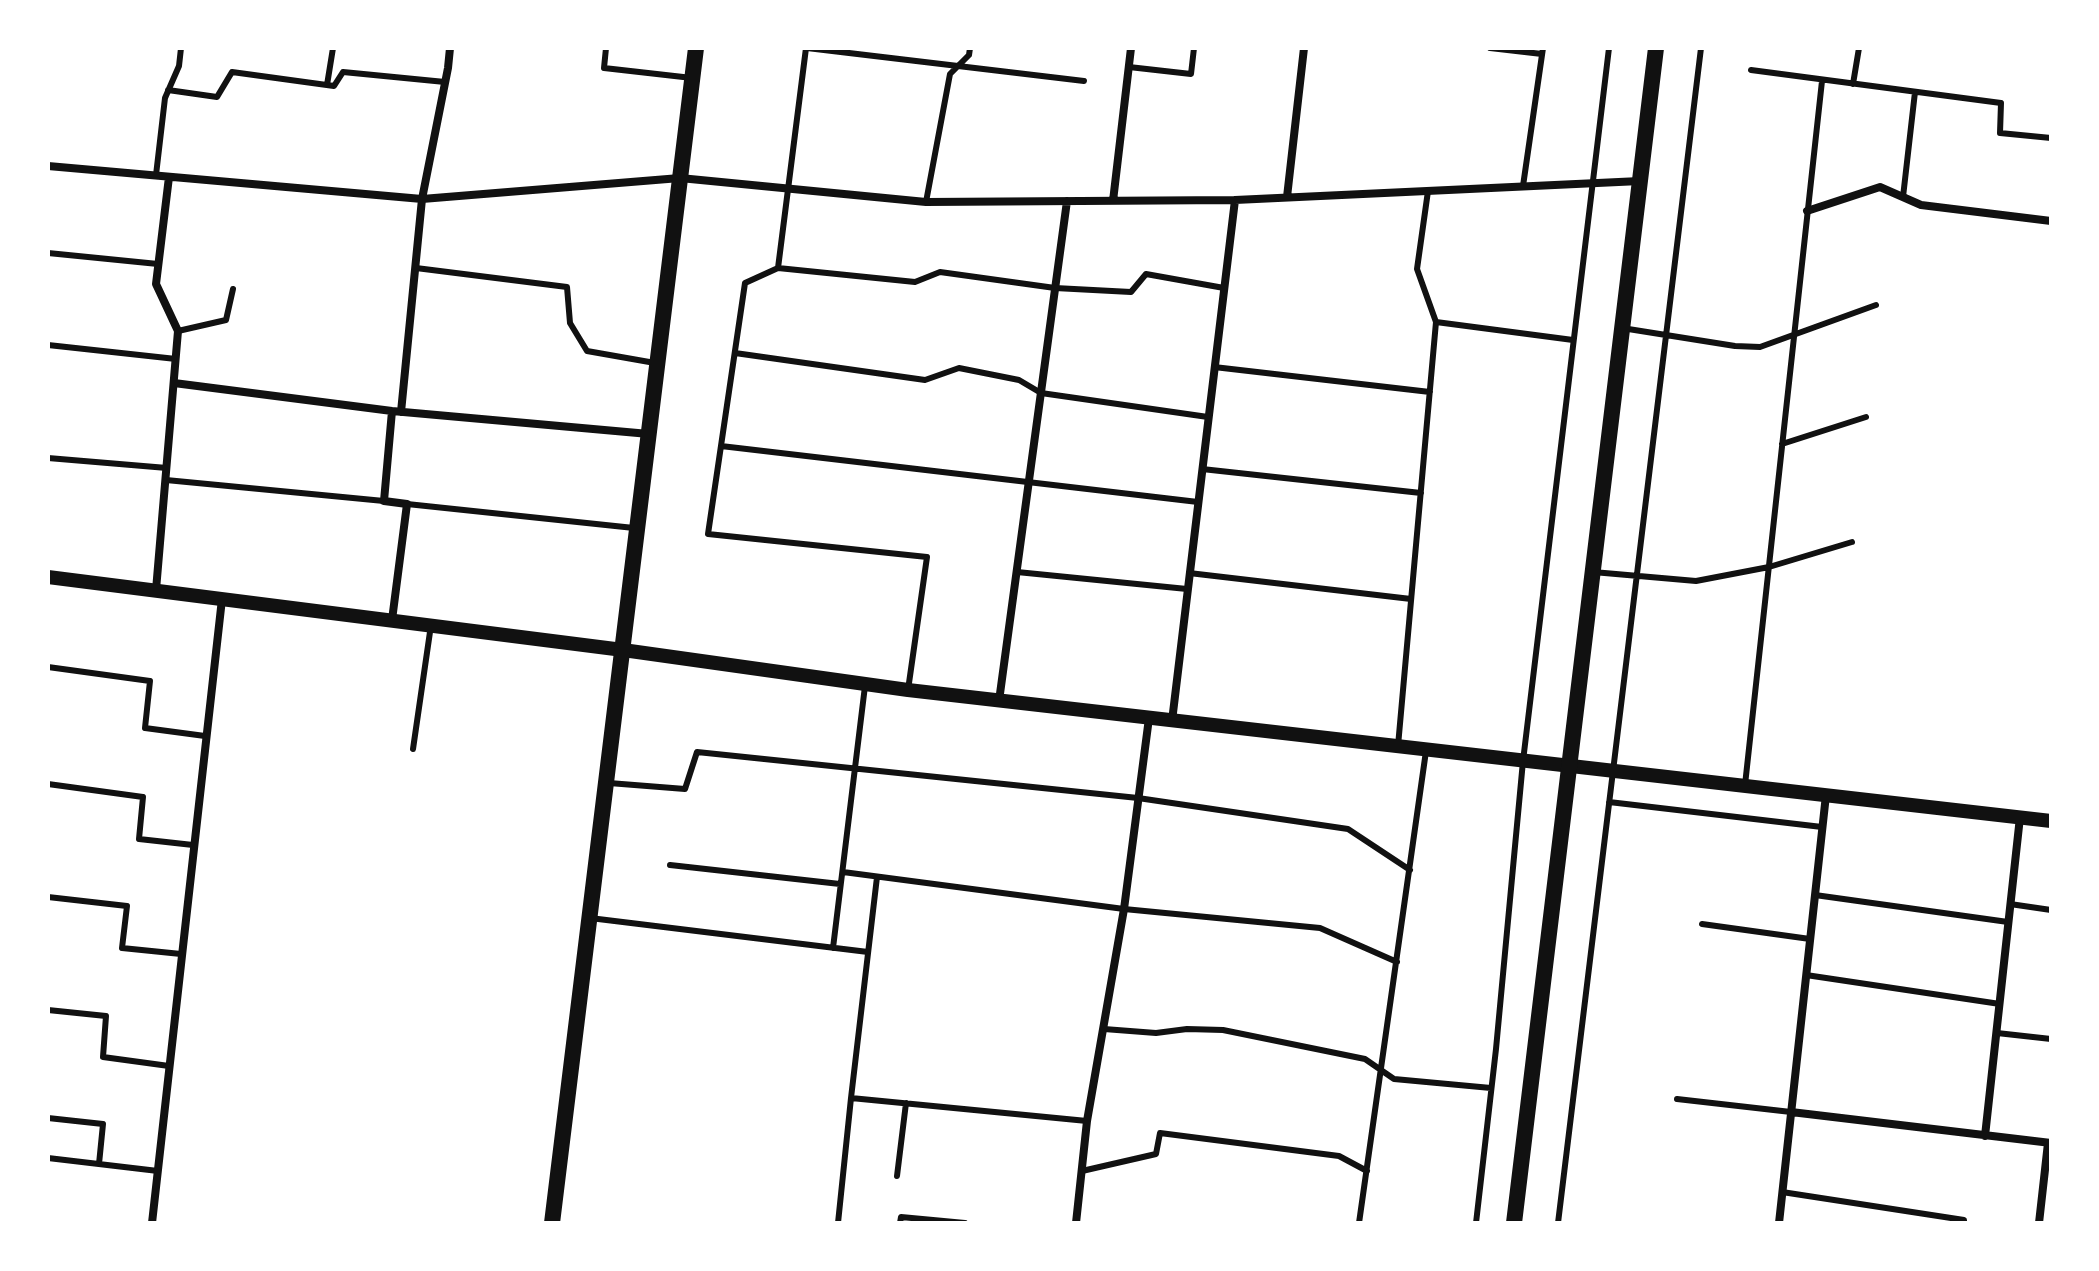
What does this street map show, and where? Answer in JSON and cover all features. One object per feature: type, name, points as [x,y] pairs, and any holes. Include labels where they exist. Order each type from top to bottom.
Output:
[{"type":"main road","points":[[552,1223],[696,48]]},
{"type":"main road","points":[[1514,1223],[1656,48]]},
{"type":"street","points":[[392,620],[407,504],[384,501],[416,268],[422,199],[450,48]]},
{"type":"street","points":[[1113,201],[1131,48]]},
{"type":"street","points":[[1287,197],[1304,48]]},
{"type":"street","points":[[48,166],[422,199],[680,178],[926,202],[1235,200],[1641,181]]},
{"type":"street","points":[[156,590],[178,331],[156,284],[169,177]]},
{"type":"street","points":[[1807,211],[1880,187],[1921,205],[2051,221]]},
{"type":"street","points":[[1172,721],[1235,200]]},
{"type":"street","points":[[999,701],[1067,201]]},
{"type":"street","points":[[174,383],[396,411],[649,434]]},
{"type":"street","points":[[48,577],[623,650],[908,690],[2051,821]]},
{"type":"street","points":[[152,1223],[222,599]]},
{"type":"street","points":[[1076,1223],[1087,1121],[1124,909],[1149,718]]},
{"type":"street","points":[[1779,1223],[1826,795]]},
{"type":"street","points":[[1985,1136],[2020,817]]},
{"type":"street","points":[[1791,1112],[2049,1143],[2039,1223]]},
{"type":"lane","points":[[156,175],[165,98],[179,66],[181,48]]},
{"type":"lane","points":[[327,85],[333,48]]},
{"type":"lane","points":[[606,48],[604,68],[693,78]]},
{"type":"lane","points":[[778,268],[806,48],[1084,81]]},
{"type":"lane","points":[[926,202],[950,74],[969,55],[970,48]]},
{"type":"lane","points":[[1129,67],[1191,74],[1194,48]]},
{"type":"lane","points":[[1490,48],[1542,51],[1523,186]]},
{"type":"lane","points":[[1476,1223],[1523,761],[1609,48]]},
{"type":"lane","points":[[1558,1223],[1701,48]]},
{"type":"lane","points":[[1853,84],[1859,48]]},
{"type":"lane","points":[[1751,70],[2001,103],[2000,133],[2051,138]]},
{"type":"lane","points":[[168,90],[217,97],[232,72],[334,86],[343,72],[445,82]]},
{"type":"lane","points":[[1745,786],[1822,81]]},
{"type":"lane","points":[[1903,197],[1915,92]]},
{"type":"lane","points":[[1398,746],[1436,322],[1417,269],[1428,191]]},
{"type":"lane","points":[[48,253],[158,264]]},
{"type":"lane","points":[[416,268],[567,287],[570,323],[587,351],[658,364]]},
{"type":"lane","points":[[908,690],[927,557],[708,534],[745,283],[778,268],[915,282],[940,272],[1055,288],[1131,292],[1146,274],[1224,288]]},
{"type":"lane","points":[[178,331],[226,320],[233,289]]},
{"type":"lane","points":[[1622,328],[1760,347],[1876,305]]},
{"type":"lane","points":[[1436,322],[1573,340]]},
{"type":"lane","points":[[48,345],[176,359]]},
{"type":"lane","points":[[735,353],[925,380],[959,368],[1019,380],[1041,393],[1208,417]]},
{"type":"lane","points":[[1214,367],[1430,392]]},
{"type":"lane","points":[[1782,444],[1866,417]]},
{"type":"lane","points":[[721,446],[1198,502]]},
{"type":"lane","points":[[48,458],[167,468]]},
{"type":"lane","points":[[1202,469],[1421,493]]},
{"type":"lane","points":[[166,480],[384,501]]},
{"type":"lane","points":[[407,504],[638,528]]},
{"type":"lane","points":[[1593,572],[1696,581],[1769,567],[1852,542]]},
{"type":"lane","points":[[1017,572],[1187,589]]},
{"type":"lane","points":[[1189,573],[1411,599]]},
{"type":"lane","points":[[413,749],[431,625]]},
{"type":"lane","points":[[48,667],[150,681],[145,728],[205,736]]},
{"type":"lane","points":[[833,948],[866,684]]},
{"type":"lane","points":[[1359,1223],[1427,750]]},
{"type":"lane","points":[[607,783],[685,789],[697,752],[1138,798],[1348,829],[1410,870]]},
{"type":"lane","points":[[48,784],[143,797],[139,839],[193,845]]},
{"type":"lane","points":[[1609,802],[1822,827]]},
{"type":"lane","points":[[670,865],[840,884]]},
{"type":"lane","points":[[843,872],[1124,909],[1320,928],[1397,962]]},
{"type":"lane","points":[[838,1223],[877,877]]},
{"type":"lane","points":[[1815,895],[2008,922]]},
{"type":"lane","points":[[48,897],[127,906],[122,948],[181,954]]},
{"type":"lane","points":[[2010,904],[2051,910]]},
{"type":"lane","points":[[590,918],[868,952]]},
{"type":"lane","points":[[1702,924],[1810,939]]},
{"type":"lane","points":[[1806,975],[2000,1004]]},
{"type":"lane","points":[[48,1010],[106,1016],[103,1057],[169,1066]]},
{"type":"lane","points":[[1104,1029],[1156,1033],[1187,1029],[1223,1030],[1365,1059],[1394,1079],[1491,1088]]},
{"type":"lane","points":[[1997,1033],[2051,1039]]},
{"type":"lane","points":[[851,1098],[1087,1121]]},
{"type":"lane","points":[[1677,1099],[1791,1112]]},
{"type":"lane","points":[[897,1176],[906,1103]]},
{"type":"lane","points":[[48,1118],[103,1124],[99,1164]]},
{"type":"lane","points":[[1082,1171],[1156,1154],[1160,1133],[1339,1156],[1367,1171]]},
{"type":"lane","points":[[48,1158],[158,1171]]},
{"type":"lane","points":[[1782,1192],[1964,1220],[1964,1223]]},
{"type":"lane","points":[[900,1223],[901,1217],[965,1223]]}]
